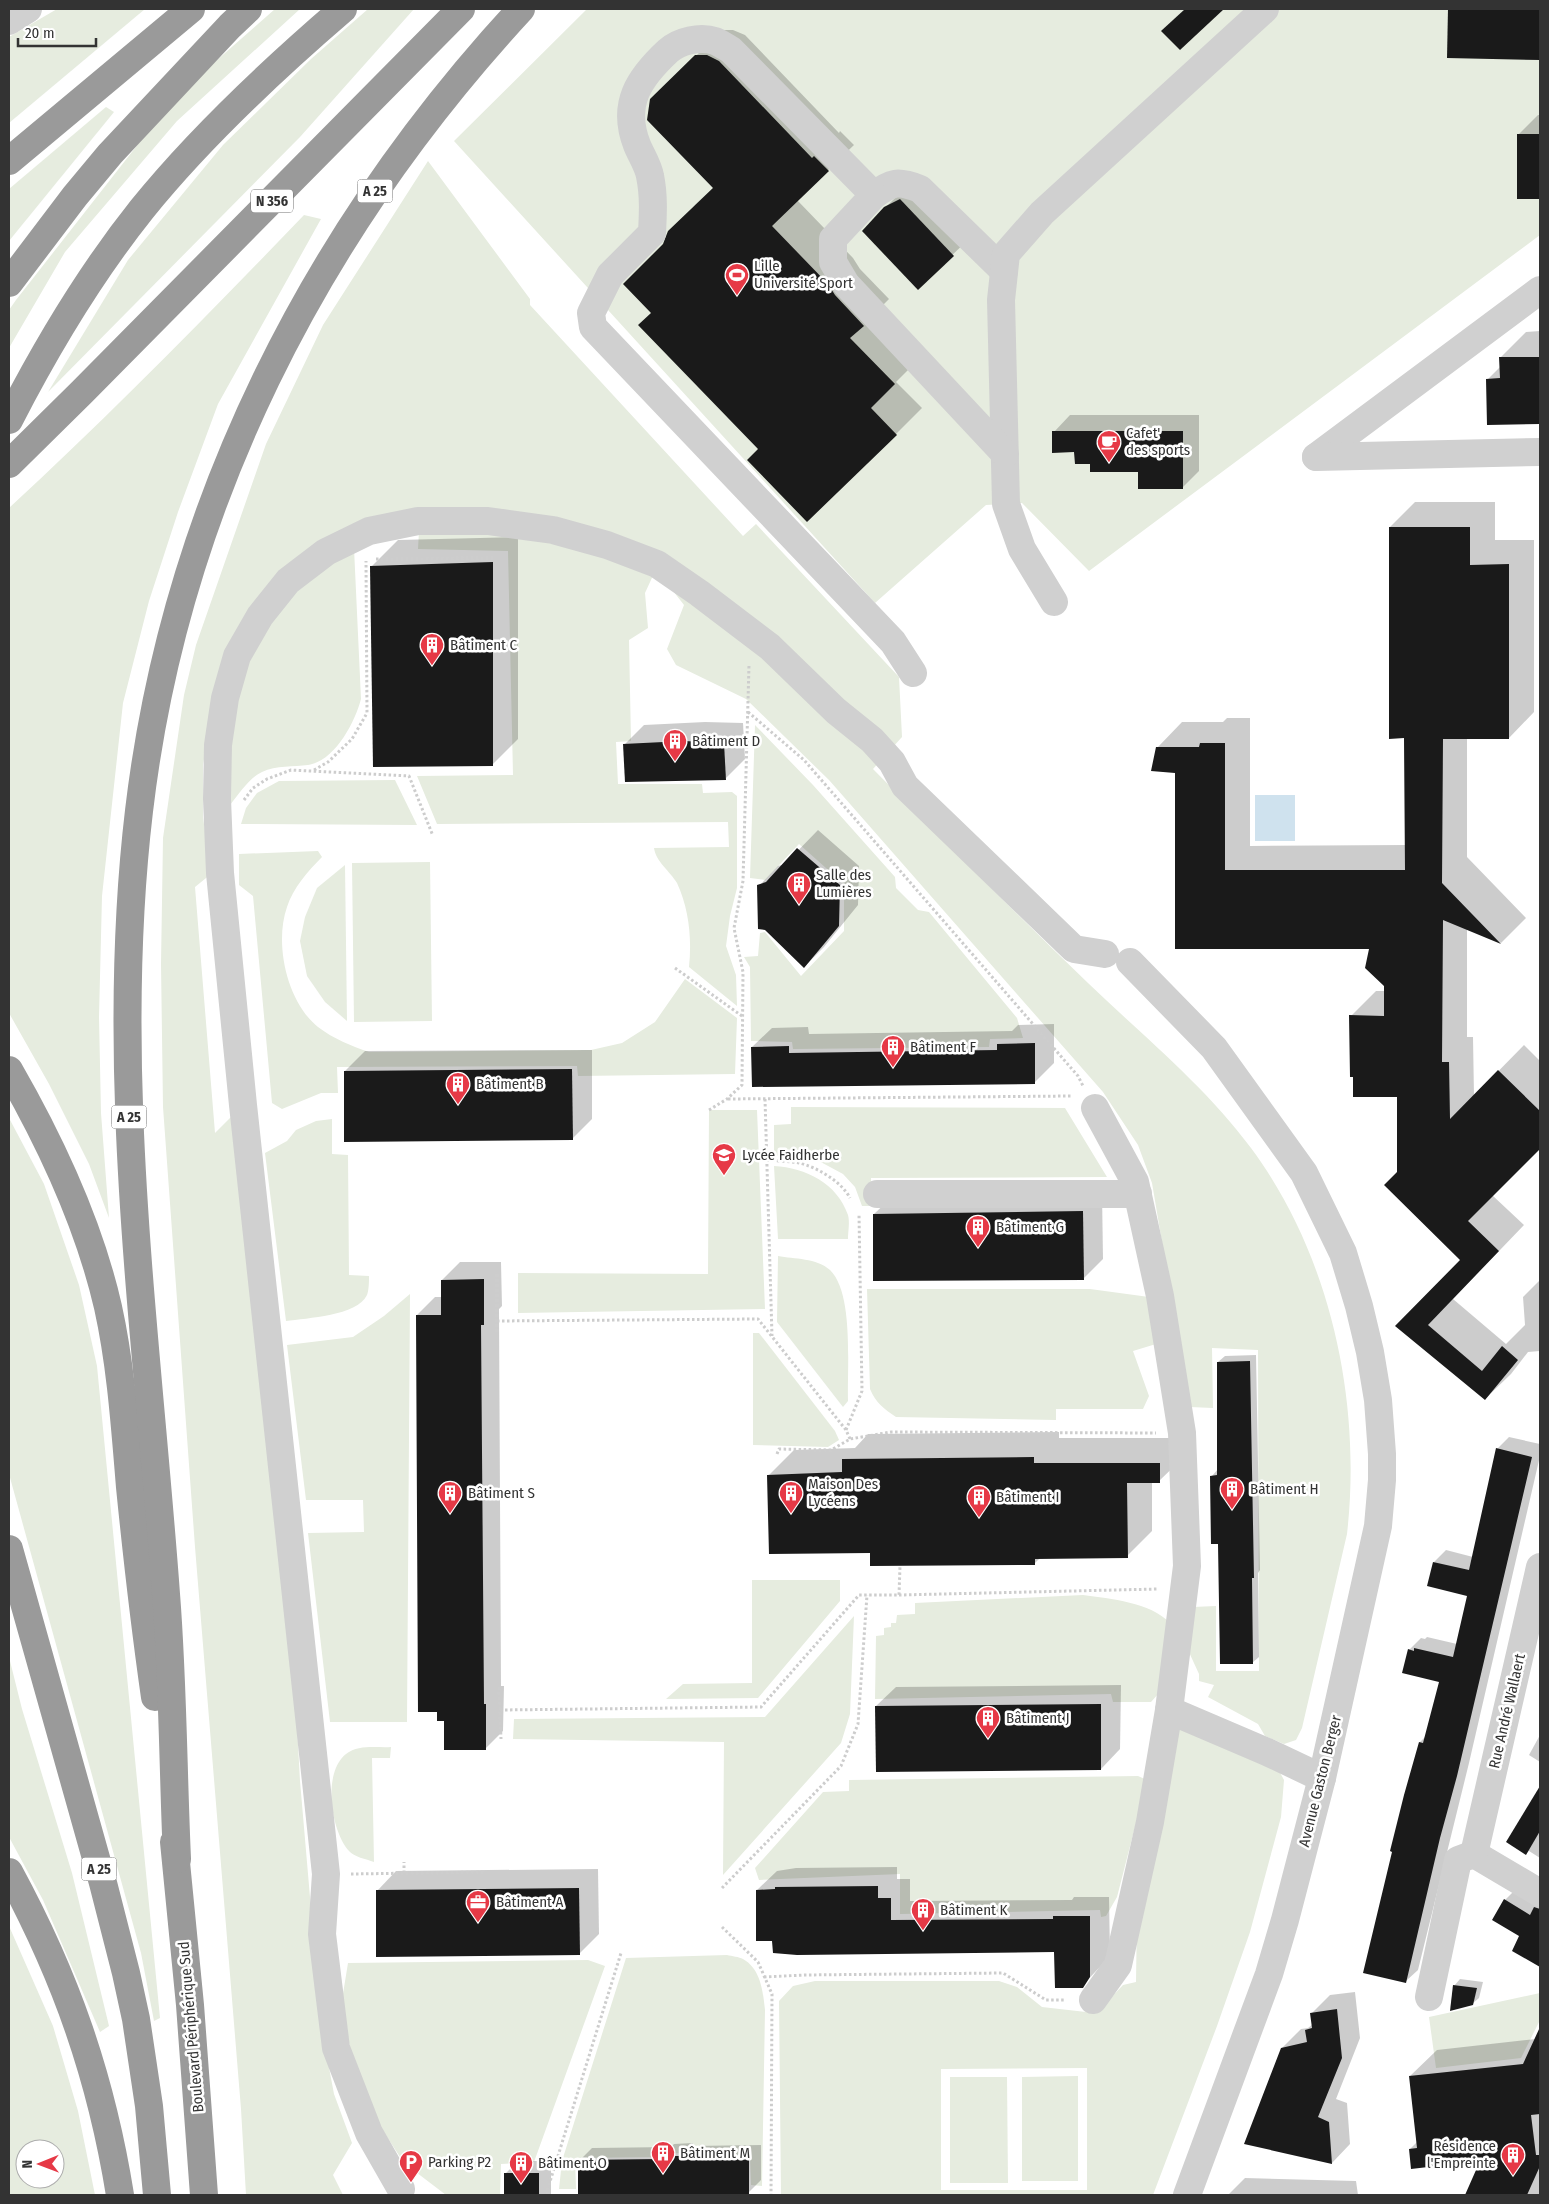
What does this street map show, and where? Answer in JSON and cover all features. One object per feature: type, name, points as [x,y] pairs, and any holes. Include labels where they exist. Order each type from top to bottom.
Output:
[{"type":"highway","points":[[9,161],[191,9]]},
{"type":"highway","points":[[9,282],[110,154],[248,9]]},
{"type":"highway","points":[[9,420],[58,330],[122,236],[163,185],[218,126],[307,39],[342,9]]},
{"type":"highway","name":"N 356","points":[[9,464],[89,386],[461,9]]},
{"type":"highway","name":"A 25","points":[[176,1859],[166,1598],[134,1222],[128,1095],[130,917],[139,807],[152,731],[180,603],[197,547],[240,434],[284,341],[372,195],[458,81],[521,9]]},
{"type":"highway","points":[[9,1070],[42,1131],[66,1183],[83,1228],[108,1306],[118,1368],[141,1595],[176,1859]]},
{"type":"highway","name":"A 25","points":[[9,1549],[101,1874],[126,1973],[145,2078],[157,2195]]},
{"type":"highway","name":"Boulevard Périphérique Sud","points":[[176,1859],[204,2195]]},
{"type":"highway","points":[[9,1872],[32,1916],[74,2012],[103,2108],[120,2195]]},
{"type":"street","points":[[9,21],[28,9]]},
{"type":"street","points":[[1054,602],[1022,548],[1006,504],[1001,300],[1006,254],[1042,213],[1265,9]]},
{"type":"street","points":[[874,195],[731,50],[714,40],[697,39],[674,45],[650,67],[634,92],[631,114],[636,142],[650,175],[653,204],[652,233],[610,276],[591,312],[593,327],[892,642],[913,673]]},
{"type":"street","points":[[1004,271],[920,189],[906,183],[892,183],[874,195],[833,239],[833,262],[846,284],[1005,454]]},
{"type":"street","points":[[1540,290],[1316,457],[1540,452]]},
{"type":"street","points":[[401,2189],[369,2133],[336,2048],[322,1934],[326,1874],[243,1106],[220,873],[217,799],[218,745],[225,698],[237,656],[260,616],[288,581],[326,552],[369,531],[418,521],[488,521],[553,530],[607,545],[657,564],[750,632]]},
{"type":"street","name":"Avenue Gaston Berger","points":[[750,632],[770,647],[836,711],[872,740],[892,762],[905,786],[1074,949],[1117,958],[1214,1048],[1304,1173],[1343,1253],[1370,1352],[1380,1426],[1382,1480],[1378,1526],[1322,1778],[1269,1974],[1187,2195]]},
{"type":"street","points":[[1092,1102],[1135,1182],[1160,1296],[1182,1433],[1187,1566],[1169,1710],[1150,1822],[1118,1965],[1093,2000]]},
{"type":"street","points":[[866,1200],[1138,1194]]},
{"type":"street","name":"Rue André Wallaert","points":[[1474,1854],[1540,1567]]},
{"type":"street","points":[[1169,1710],[1265,1751],[1322,1778]]},
{"type":"street","points":[[1429,1997],[1458,1860],[1474,1854],[1540,1893]]},
{"type":"path","points":[[313,771],[328,762],[352,739],[367,713],[366,559],[496,558]]},
{"type":"path","points":[[709,1110],[727,1099],[742,1085],[743,972],[734,928],[743,881],[750,632]]},
{"type":"path","points":[[727,1099],[1092,1102],[1078,1076],[804,760],[748,712]]},
{"type":"path","points":[[242,803],[253,788],[267,779],[291,770],[409,776],[433,836]]},
{"type":"path","points":[[676,968],[743,1016]]},
{"type":"path","points":[[765,1099],[772,1337]]},
{"type":"path","points":[[767,1160],[800,1163],[826,1175],[846,1191],[851,1199]]},
{"type":"path","points":[[846,1430],[862,1391],[859,1214],[866,1200]]},
{"type":"path","points":[[497,1274],[497,1332]]},
{"type":"path","points":[[497,1322],[758,1319],[846,1430],[850,1438]]},
{"type":"path","points":[[777,1454],[779,1449],[830,1450],[850,1438],[891,1432],[1182,1433]]},
{"type":"path","points":[[899,1595],[900,1566]]},
{"type":"path","points":[[500,1710],[762,1707],[859,1595],[1184,1589]]},
{"type":"path","points":[[722,1888],[841,1766],[858,1724],[867,1595]]},
{"type":"path","points":[[498,1687],[501,1739]]},
{"type":"path","points":[[404,1862],[404,1873]]},
{"type":"path","points":[[326,1874],[485,1872]]},
{"type":"path","points":[[722,1927],[758,1962],[772,1994],[771,2195]]},
{"type":"path","points":[[548,2195],[548,2188],[621,1953]]},
{"type":"path","points":[[764,1978],[804,1975],[1003,1973],[1046,2000],[1093,2000]]},
{"type":"shaded area","points":[[57,9],[145,9],[9,123],[9,37]]},
{"type":"shaded area","points":[[275,9],[300,9],[177,121],[65,252],[9,348],[9,310],[175,97]]},
{"type":"shaded area","points":[[368,9],[414,9],[300,137],[48,392],[128,260],[223,145],[311,59]]},
{"type":"shaded area","points":[[587,9],[1540,9],[1540,235],[1089,571],[1022,503],[986,505],[875,603],[454,141]]},
{"type":"shaded area","points":[[106,107],[114,112],[9,241],[9,189]]},
{"type":"shaded area","points":[[428,161],[530,299],[530,305],[743,536],[756,524],[899,677],[902,737],[873,769],[1088,983],[1194,1083],[1233,1125],[1251,1148],[1279,1190],[1302,1235],[1320,1283],[1335,1332],[1344,1382],[1350,1433],[1350,1484],[1347,1534],[1302,1728],[1296,1740],[1284,1744],[1265,1736],[1258,1724],[1208,1697],[1214,1685],[1199,1681],[1199,1674],[1188,1650],[1193,1607],[1216,1606],[1216,1671],[1259,1671],[1258,1350],[1212,1348],[1213,1408],[1190,1407],[1152,1183],[1138,1145],[1103,1092],[829,780],[746,699],[676,665],[667,649],[684,605],[656,569],[645,593],[648,628],[629,640],[631,741],[616,742],[618,784],[702,784],[703,793],[732,792],[737,796],[737,888],[730,916],[726,946],[736,975],[737,1006],[689,967],[690,935],[687,913],[677,883],[660,862],[654,848],[729,847],[728,822],[437,824],[417,776],[513,775],[508,551],[418,549],[419,531],[354,548],[361,699],[349,729],[335,748],[318,762],[308,765],[279,767],[262,772],[249,782],[230,805],[216,687],[203,765],[203,817],[211,874],[195,887],[215,1133],[238,1110],[295,1689],[300,1781],[321,2025],[334,2094],[352,2143],[333,2175],[343,2195],[246,2195],[241,2109],[195,1547],[163,1107],[161,964],[163,838],[184,695],[196,645],[266,444],[323,325]]},
{"type":"shaded area","points":[[304,215],[321,219],[218,404],[178,512],[149,601],[123,703],[102,896],[99,1017],[101,1113],[109,1218],[89,1164],[49,1084],[9,1013],[9,508],[159,364]]},
{"type":"shaded area","points":[[755,725],[813,785],[895,877],[896,888],[918,910],[929,912],[1017,1018],[1023,1038],[990,1039],[989,1047],[793,1049],[792,1042],[751,1041],[750,967],[744,957],[758,956],[760,933],[765,932],[801,976],[844,931],[844,884],[799,844],[765,880],[750,878]]},
{"type":"shaded area","points":[[395,780],[417,825],[241,824],[246,808],[257,793],[279,781]]},
{"type":"shaded area","points":[[318,851],[322,857],[306,874],[287,907],[283,922],[283,955],[291,988],[298,1003],[318,1027],[336,1039],[369,1052],[591,1050],[622,1043],[655,1022],[685,979],[737,1018],[735,1074],[578,1076],[577,1066],[337,1067],[338,1093],[321,1093],[282,1109],[272,1103],[253,896],[239,885],[239,854]]},
{"type":"shaded area","points":[[430,862],[432,1021],[354,1022],[352,863]]},
{"type":"shaded area","points":[[345,865],[347,1021],[325,1002],[307,976],[300,941],[305,917],[317,888]]},
{"type":"shaded area","points":[[791,1107],[1065,1108],[1107,1177],[871,1178],[872,1206],[862,1206],[855,1187],[843,1174],[817,1160],[791,1154],[774,1156],[774,1125],[791,1124]]},
{"type":"shaded area","points":[[709,1110],[757,1110],[765,1309],[518,1313],[518,1273],[708,1274]]},
{"type":"shaded area","points":[[9,1118],[44,1184],[79,1285],[97,1366],[160,2018],[154,2021],[141,1953],[9,1474]]},
{"type":"shaded area","points":[[332,1119],[332,1154],[348,1155],[349,1275],[369,1276],[368,1293],[362,1302],[343,1312],[286,1321],[265,1153],[287,1141],[296,1130],[316,1121]]},
{"type":"shaded area","points":[[774,1166],[786,1167],[809,1174],[828,1186],[843,1204],[848,1215],[848,1239],[778,1239]]},
{"type":"shaded area","points":[[778,1256],[819,1263],[830,1270],[838,1281],[843,1296],[848,1332],[848,1401],[843,1407],[777,1322]]},
{"type":"shaded area","points":[[867,1289],[1090,1289],[1149,1297],[1156,1344],[1133,1351],[1149,1396],[1143,1409],[1056,1409],[1056,1420],[896,1417],[881,1405],[870,1389]]},
{"type":"shaded area","points":[[410,1294],[407,1722],[330,1722],[308,1533],[364,1532],[363,1500],[306,1500],[287,1345],[353,1337],[384,1316]]},
{"type":"shaded area","points":[[753,1333],[759,1333],[835,1431],[839,1440],[828,1447],[753,1445]]},
{"type":"shaded area","points":[[752,1580],[840,1580],[840,1601],[758,1698],[666,1699],[683,1684],[752,1683]]},
{"type":"shaded area","points":[[1083,1595],[1118,1600],[1141,1606],[1152,1610],[1170,1623],[1159,1693],[1151,1702],[1113,1702],[1111,1694],[875,1699],[876,1636],[884,1635],[884,1628],[891,1627],[891,1623],[896,1623],[897,1615],[915,1614],[915,1603]]},
{"type":"shaded area","points":[[854,1616],[850,1714],[841,1743],[723,1875],[724,1742],[513,1739],[514,1719],[765,1717]]},
{"type":"shaded area","points":[[9,1657],[22,1709],[72,1873],[109,2026],[100,2032],[43,1900],[9,1837]]},
{"type":"shaded area","points":[[1177,1726],[1277,1767],[1284,1780],[1281,1817],[1250,1932],[1217,2026],[1153,2195],[781,2195],[779,2001],[793,1986],[815,1981],[999,1981],[1017,1987],[1042,2007],[1086,2012],[1107,2002],[1123,1985],[1136,1982],[1137,1912]],"holes":[[[1087,2068],[1087,2190],[941,2190],[941,2069]]]},
{"type":"shaded area","points":[[368,1747],[391,1747],[390,1758],[372,1758],[374,1862],[354,1855],[343,1842],[334,1817],[332,1802],[334,1774],[338,1763],[351,1751]]},
{"type":"shaded area","points":[[1138,1776],[1147,1780],[1117,1897],[1106,1916],[1101,1917],[1100,1910],[900,1914],[900,1874],[759,1880],[755,1868],[823,1792],[849,1791],[849,1780]]},
{"type":"shaded area","points":[[9,1926],[53,2026],[78,2111],[95,2195],[9,2195]]},
{"type":"shaded area","points":[[727,1955],[741,1958],[749,1963],[760,1981],[763,1996],[765,2010],[762,2186],[751,2185],[750,2155],[686,2157],[686,2153],[658,2154],[657,2157],[575,2158],[576,2189],[559,2189],[562,2161],[626,1958]]},
{"type":"shaded area","points":[[588,1960],[605,1966],[534,2162],[501,2164],[500,2195],[446,2195],[404,2163],[374,2117],[352,2056],[341,2006],[348,1963]]},
{"type":"shaded area","points":[[1540,1993],[1540,2020],[1521,2058],[1436,2068],[1429,2017]]},
{"type":"shaded area","points":[[1078,2076],[1078,2181],[1022,2181],[1022,2077]]},
{"type":"shaded area","points":[[950,2077],[1007,2077],[1008,2183],[950,2183]]},
{"type":"water","points":[[1255,795],[1295,795],[1295,841],[1255,841]]},
{"type":"building","points":[[1185,9],[1224,9],[1180,50],[1161,31]]},
{"type":"building","points":[[1448,9],[1540,9],[1540,60],[1447,58]]},
{"type":"building","name":"Lille Université Sport","points":[[695,55],[707,55],[719,61],[812,158],[814,156],[829,171],[772,226],[828,284],[835,295],[864,326],[850,338],[895,384],[871,408],[897,435],[807,522],[747,460],[758,449],[638,325],[651,313],[623,284],[663,244],[668,231],[713,188],[647,120],[650,99]]},
{"type":"building","points":[[1517,134],[1540,134],[1540,199],[1517,199]]},
{"type":"building","points":[[900,199],[954,256],[918,290],[862,231],[884,207]]},
{"type":"building","points":[[1499,357],[1540,357],[1540,424],[1487,425],[1486,379],[1500,378]]},
{"type":"building","points":[[1052,431],[1183,431],[1183,489],[1138,489],[1138,472],[1090,472],[1090,464],[1075,464],[1074,452],[1052,453]]},
{"type":"building","points":[[1389,527],[1470,527],[1470,565],[1509,564],[1509,739],[1443,739],[1442,883],[1501,944],[1443,920],[1442,1062],[1449,1062],[1450,1119],[1498,1070],[1540,1111],[1540,1149],[1468,1221],[1499,1251],[1428,1325],[1482,1371],[1502,1346],[1518,1360],[1485,1400],[1395,1326],[1460,1260],[1384,1185],[1397,1172],[1397,1097],[1353,1097],[1353,1077],[1350,1077],[1349,1015],[1384,1016],[1384,986],[1365,968],[1369,949],[1175,949],[1175,773],[1151,771],[1156,747],[1199,747],[1200,743],[1225,743],[1225,870],[1405,870],[1404,738],[1389,739]]},
{"type":"building","name":"Bâtiment C","points":[[493,562],[493,766],[373,767],[370,566]]},
{"type":"building","name":"Bâtiment D","points":[[684,741],[724,743],[726,780],[625,782],[623,744]]},
{"type":"building","name":"Salle des Lumières","points":[[797,848],[840,885],[839,926],[804,968],[765,930],[758,929],[757,885],[766,882]]},
{"type":"building","name":"Bâtiment F","points":[[1035,1043],[1035,1084],[752,1087],[751,1047],[789,1046],[789,1053],[997,1050],[997,1044]]},
{"type":"building","name":"Bâtiment B","points":[[572,1069],[573,1140],[344,1142],[344,1071]]},
{"type":"building","name":"Bâtiment G","points":[[1083,1211],[1084,1280],[873,1281],[873,1214]]},
{"type":"building","name":"Bâtiment S","points":[[484,1279],[484,1325],[481,1325],[486,1750],[444,1750],[444,1721],[437,1721],[437,1712],[418,1712],[416,1315],[441,1315],[441,1280]]},
{"type":"building","name":"Bâtiment H","points":[[1250,1361],[1254,1578],[1252,1578],[1253,1664],[1220,1664],[1218,1544],[1211,1544],[1210,1476],[1217,1475],[1217,1362]]},
{"type":"building","points":[[1496,1448],[1532,1457],[1406,1983],[1363,1973],[1404,1795],[1419,1742],[1423,1743],[1439,1682],[1402,1673],[1408,1649],[1414,1651],[1414,1648],[1453,1657],[1467,1596],[1427,1586],[1433,1562],[1469,1570]]},
{"type":"building","name":"Bâtiment I","points":[[1034,1457],[1034,1463],[1160,1463],[1160,1483],[1127,1483],[1128,1558],[1035,1559],[1035,1565],[870,1566],[870,1553],[769,1554],[767,1475],[842,1472],[842,1459]]},
{"type":"building","name":"Bâtiment J","points":[[1101,1704],[1101,1770],[876,1772],[875,1706]]},
{"type":"building","points":[[1540,1786],[1540,1831],[1526,1855],[1506,1842]]},
{"type":"building","name":"Bâtiment K","points":[[878,1886],[878,1898],[891,1898],[891,1920],[1053,1919],[1053,1916],[1090,1916],[1090,1977],[1083,1988],[1055,1988],[1054,1952],[797,1955],[773,1953],[772,1941],[756,1941],[756,1890],[775,1889],[775,1887]]},
{"type":"building","name":"Bâtiment A","points":[[579,1888],[580,1955],[376,1957],[376,1890]]},
{"type":"building","points":[[1504,1899],[1530,1915],[1534,1907],[1540,1909],[1540,1967],[1512,1951],[1519,1936],[1492,1920]]},
{"type":"building","points":[[1453,1985],[1477,1988],[1473,2005],[1450,2011]]},
{"type":"building","points":[[1337,2009],[1342,2058],[1318,2117],[1329,2122],[1332,2164],[1244,2144],[1281,2048],[1307,2042],[1305,2030],[1312,2028],[1310,2013]]},
{"type":"building","points":[[1540,2027],[1540,2114],[1531,2115],[1536,2155],[1540,2155],[1540,2166],[1527,2195],[1465,2195],[1480,2161],[1411,2169],[1409,2149],[1417,2148],[1409,2076],[1523,2064]]},
{"type":"building","name":"Bâtiment M","points":[[660,2156],[681,2156],[681,2159],[749,2157],[749,2194],[578,2195],[578,2160],[660,2159]]},
{"type":"building","name":"Bâtiment O","points":[[504,2173],[539,2173],[539,2195],[504,2195]]},
{"type":"place","name":"Lille Université Sport","points":[[737,296]]},
{"type":"place","name":"Cafet' des sports","points":[[1109,463]]},
{"type":"place","name":"Bâtiment C","points":[[432,666]]},
{"type":"place","name":"Bâtiment D","points":[[675,762]]},
{"type":"place","name":"Salle des Lumières","points":[[799,905]]},
{"type":"place","name":"Bâtiment F","points":[[893,1068]]},
{"type":"place","name":"Bâtiment B","points":[[458,1105]]},
{"type":"place","name":"Lycée Faidherbe","points":[[724,1176]]},
{"type":"place","name":"Bâtiment G","points":[[978,1248]]},
{"type":"place","name":"Bâtiment H","points":[[1232,1510]]},
{"type":"place","name":"Bâtiment S","points":[[450,1514]]},
{"type":"place","name":"Maison Des Lycéens","points":[[791,1514]]},
{"type":"place","name":"Bâtiment I","points":[[979,1518]]},
{"type":"place","name":"Bâtiment J","points":[[988,1739]]},
{"type":"place","name":"Bâtiment A","points":[[478,1923]]},
{"type":"place","name":"Bâtiment K","points":[[923,1931]]},
{"type":"place","name":"Bâtiment M","points":[[663,2174]]},
{"type":"place","name":"Résidence l'Empreinte","points":[[1513,2176]]},
{"type":"place","name":"Parking P2","points":[[411,2183]]},
{"type":"place","name":"Bâtiment O","points":[[521,2184]]}]
